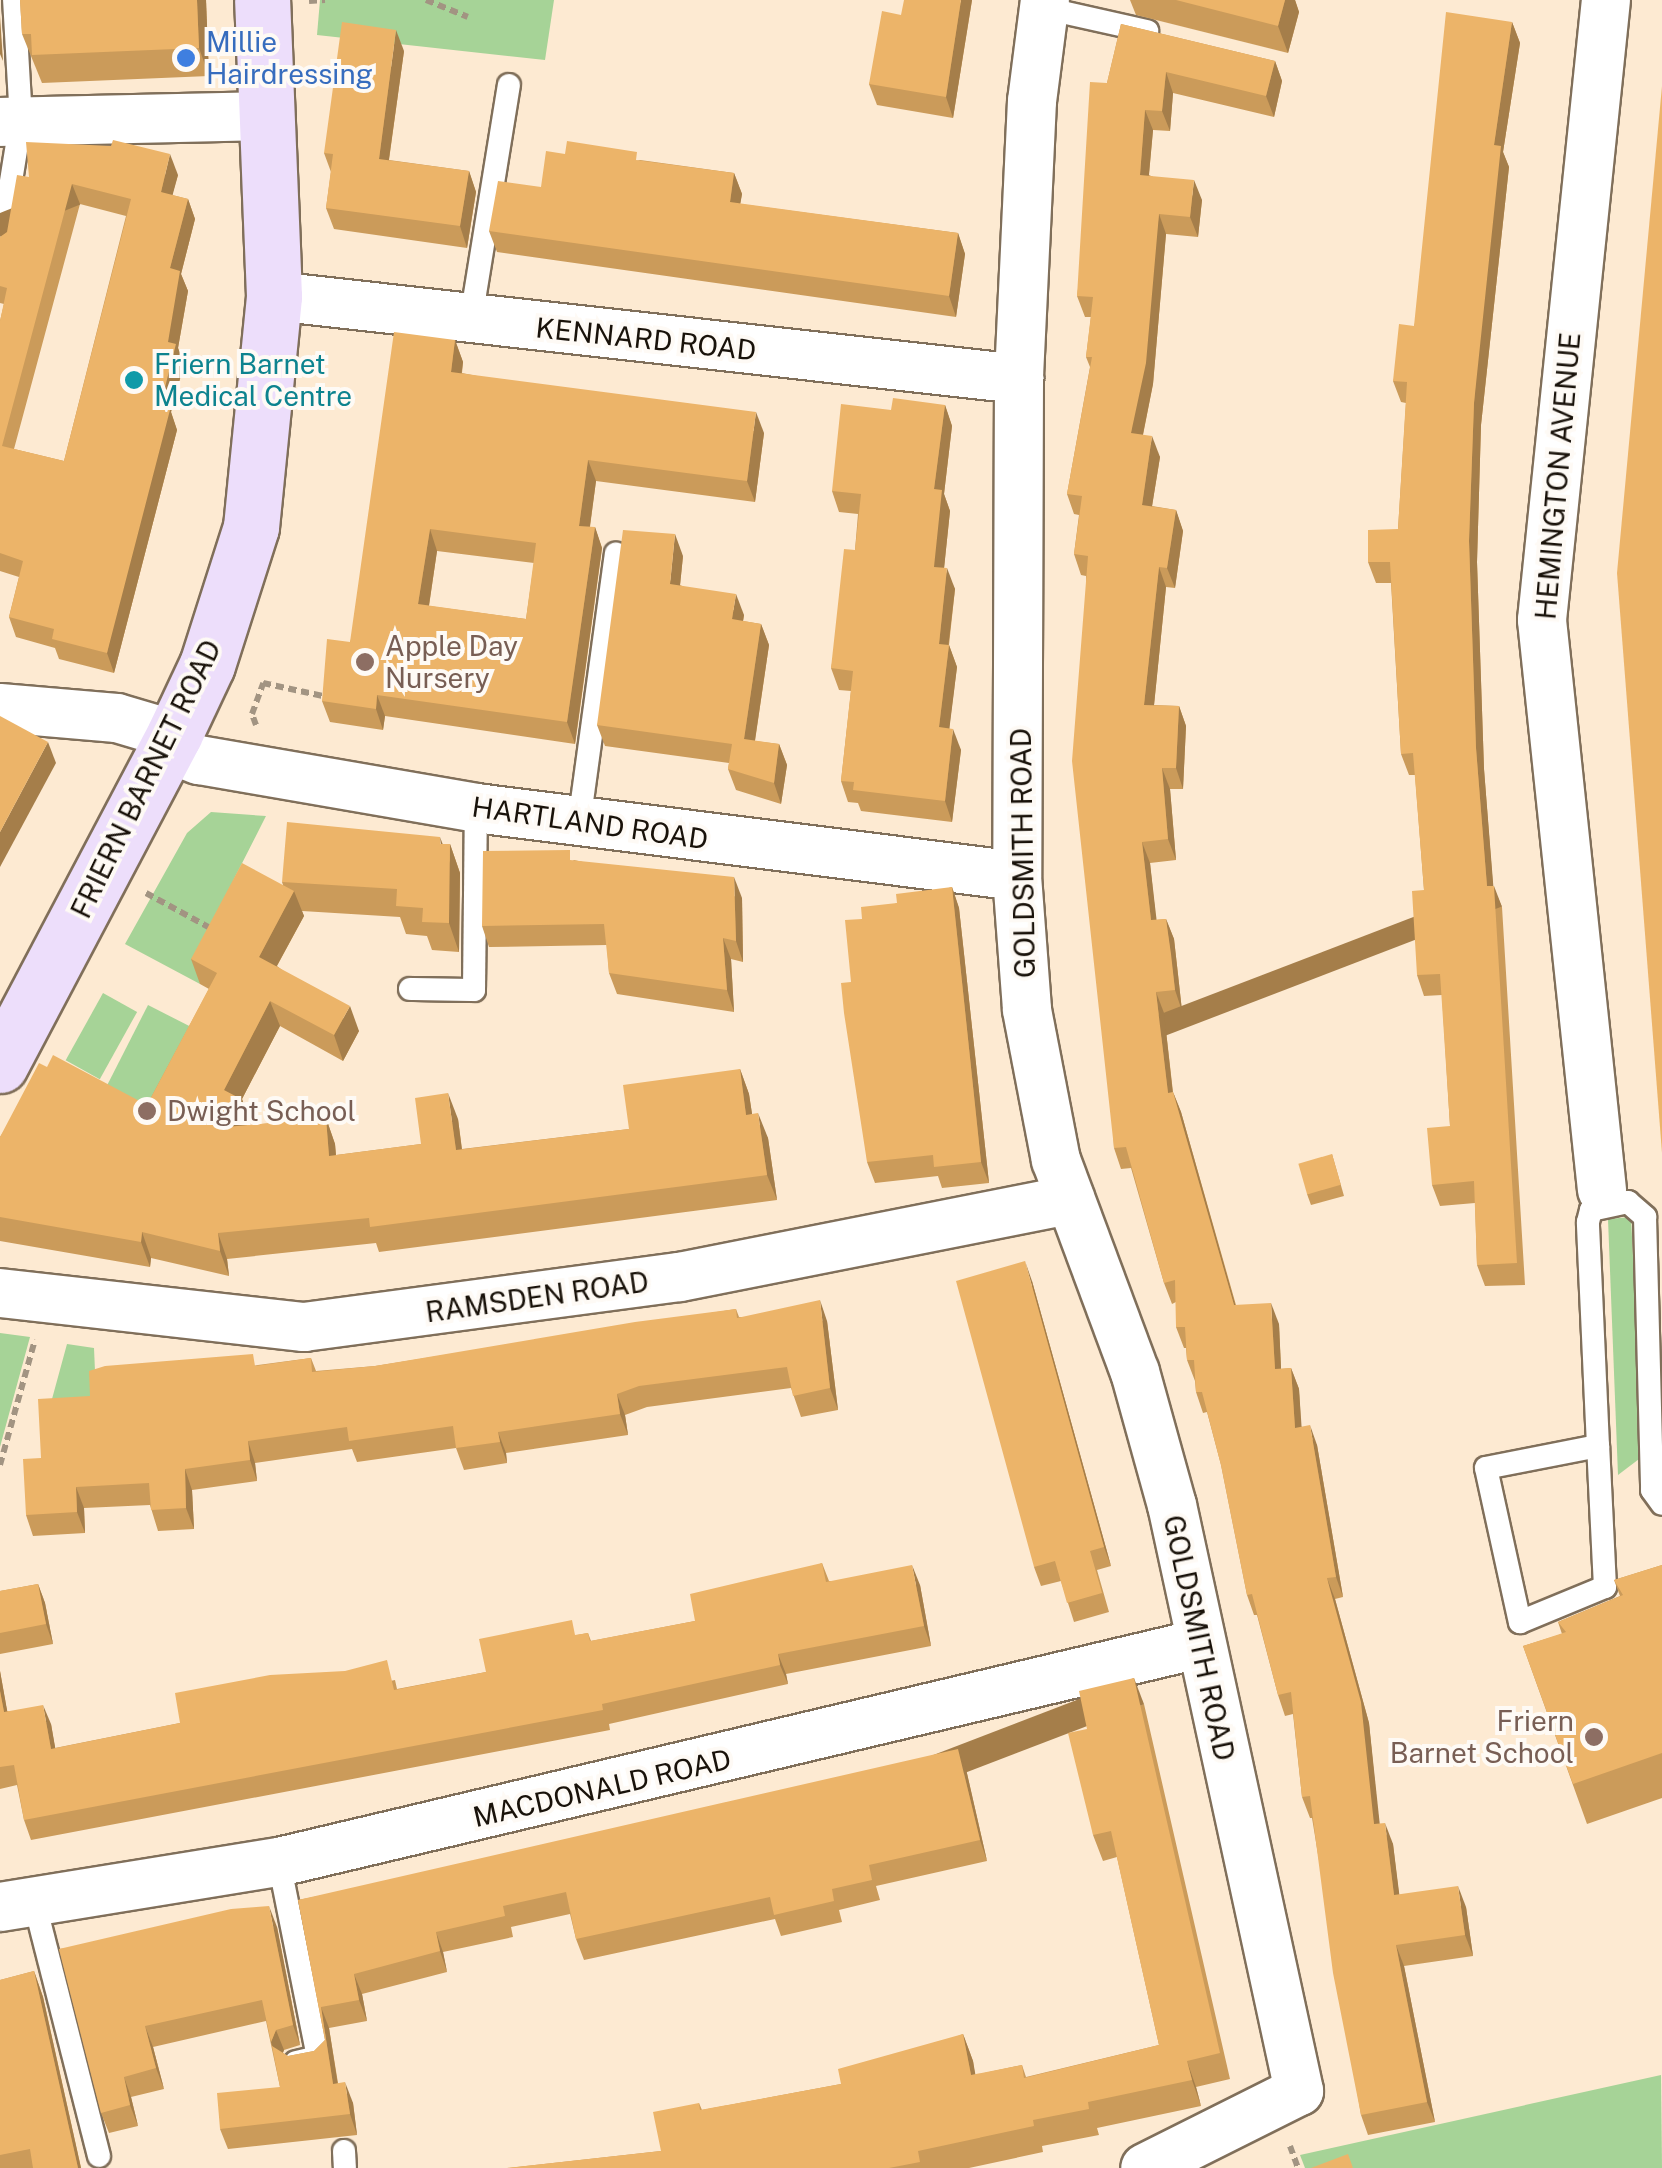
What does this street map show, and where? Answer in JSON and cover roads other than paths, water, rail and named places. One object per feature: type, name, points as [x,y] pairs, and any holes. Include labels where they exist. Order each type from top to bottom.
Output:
[{"type":"main road","name":"FRIERN BARNET ROAD","points":[[0,1065],[171,742],[206,665],[251,527],[274,296],[268,116],[286,1]]},
{"type":"street","name":"HEMINGTON AVENUE","points":[[1603,1197],[1542,620],[1606,0]]},
{"type":"street","name":"GOLDSMITH ROAD","points":[[1044,4],[1032,100],[1018,379],[1018,876],[1027,1010],[1070,1200],[1135,1372],[1172,1505],[1198,1644],[1300,2091],[1146,2168]]},
{"type":"street","points":[[10,121],[268,116]]},
{"type":"street","name":"KENNARD ROAD","points":[[274,296],[1018,379]]},
{"type":"street","name":"HARTLAND ROAD","points":[[0,708],[118,718],[171,742],[198,760],[476,808],[1018,876]]},
{"type":"street","name":"RAMSDEN ROAD","points":[[0,1293],[304,1327],[680,1278],[1070,1200]]},
{"type":"street","name":"MACDONALD ROAD","points":[[17,1904],[279,1862],[1198,1644]]},
{"type":"lane","points":[[0,249],[14,0]]},
{"type":"lane","points":[[1044,4],[1174,38]]},
{"type":"lane","points":[[471,319],[508,85]]},
{"type":"lane","points":[[578,823],[616,554]]},
{"type":"lane","points":[[410,989],[474,990],[476,808]]},
{"type":"lane","points":[[1598,1446],[1486,1468],[1520,1622],[1605,1588],[1588,1222],[1591,1210],[1603,1197],[1628,1202],[1645,1217],[1652,1490],[1662,1504]]},
{"type":"lane","points":[[279,1862],[318,2057],[293,2062]]},
{"type":"lane","points":[[17,1904],[99,2156]]},
{"type":"place","name":"Millie Hairdressing","points":[[186,58]]},
{"type":"place","name":"Friern Barnet Medical Centre","points":[[134,380]]},
{"type":"place","name":"Apple Day Nursery","points":[[365,662]]},
{"type":"place","name":"Dwight School","points":[[147,1111]]},
{"type":"place","name":"Friern Barnet School","points":[[1594,1737]]}]
